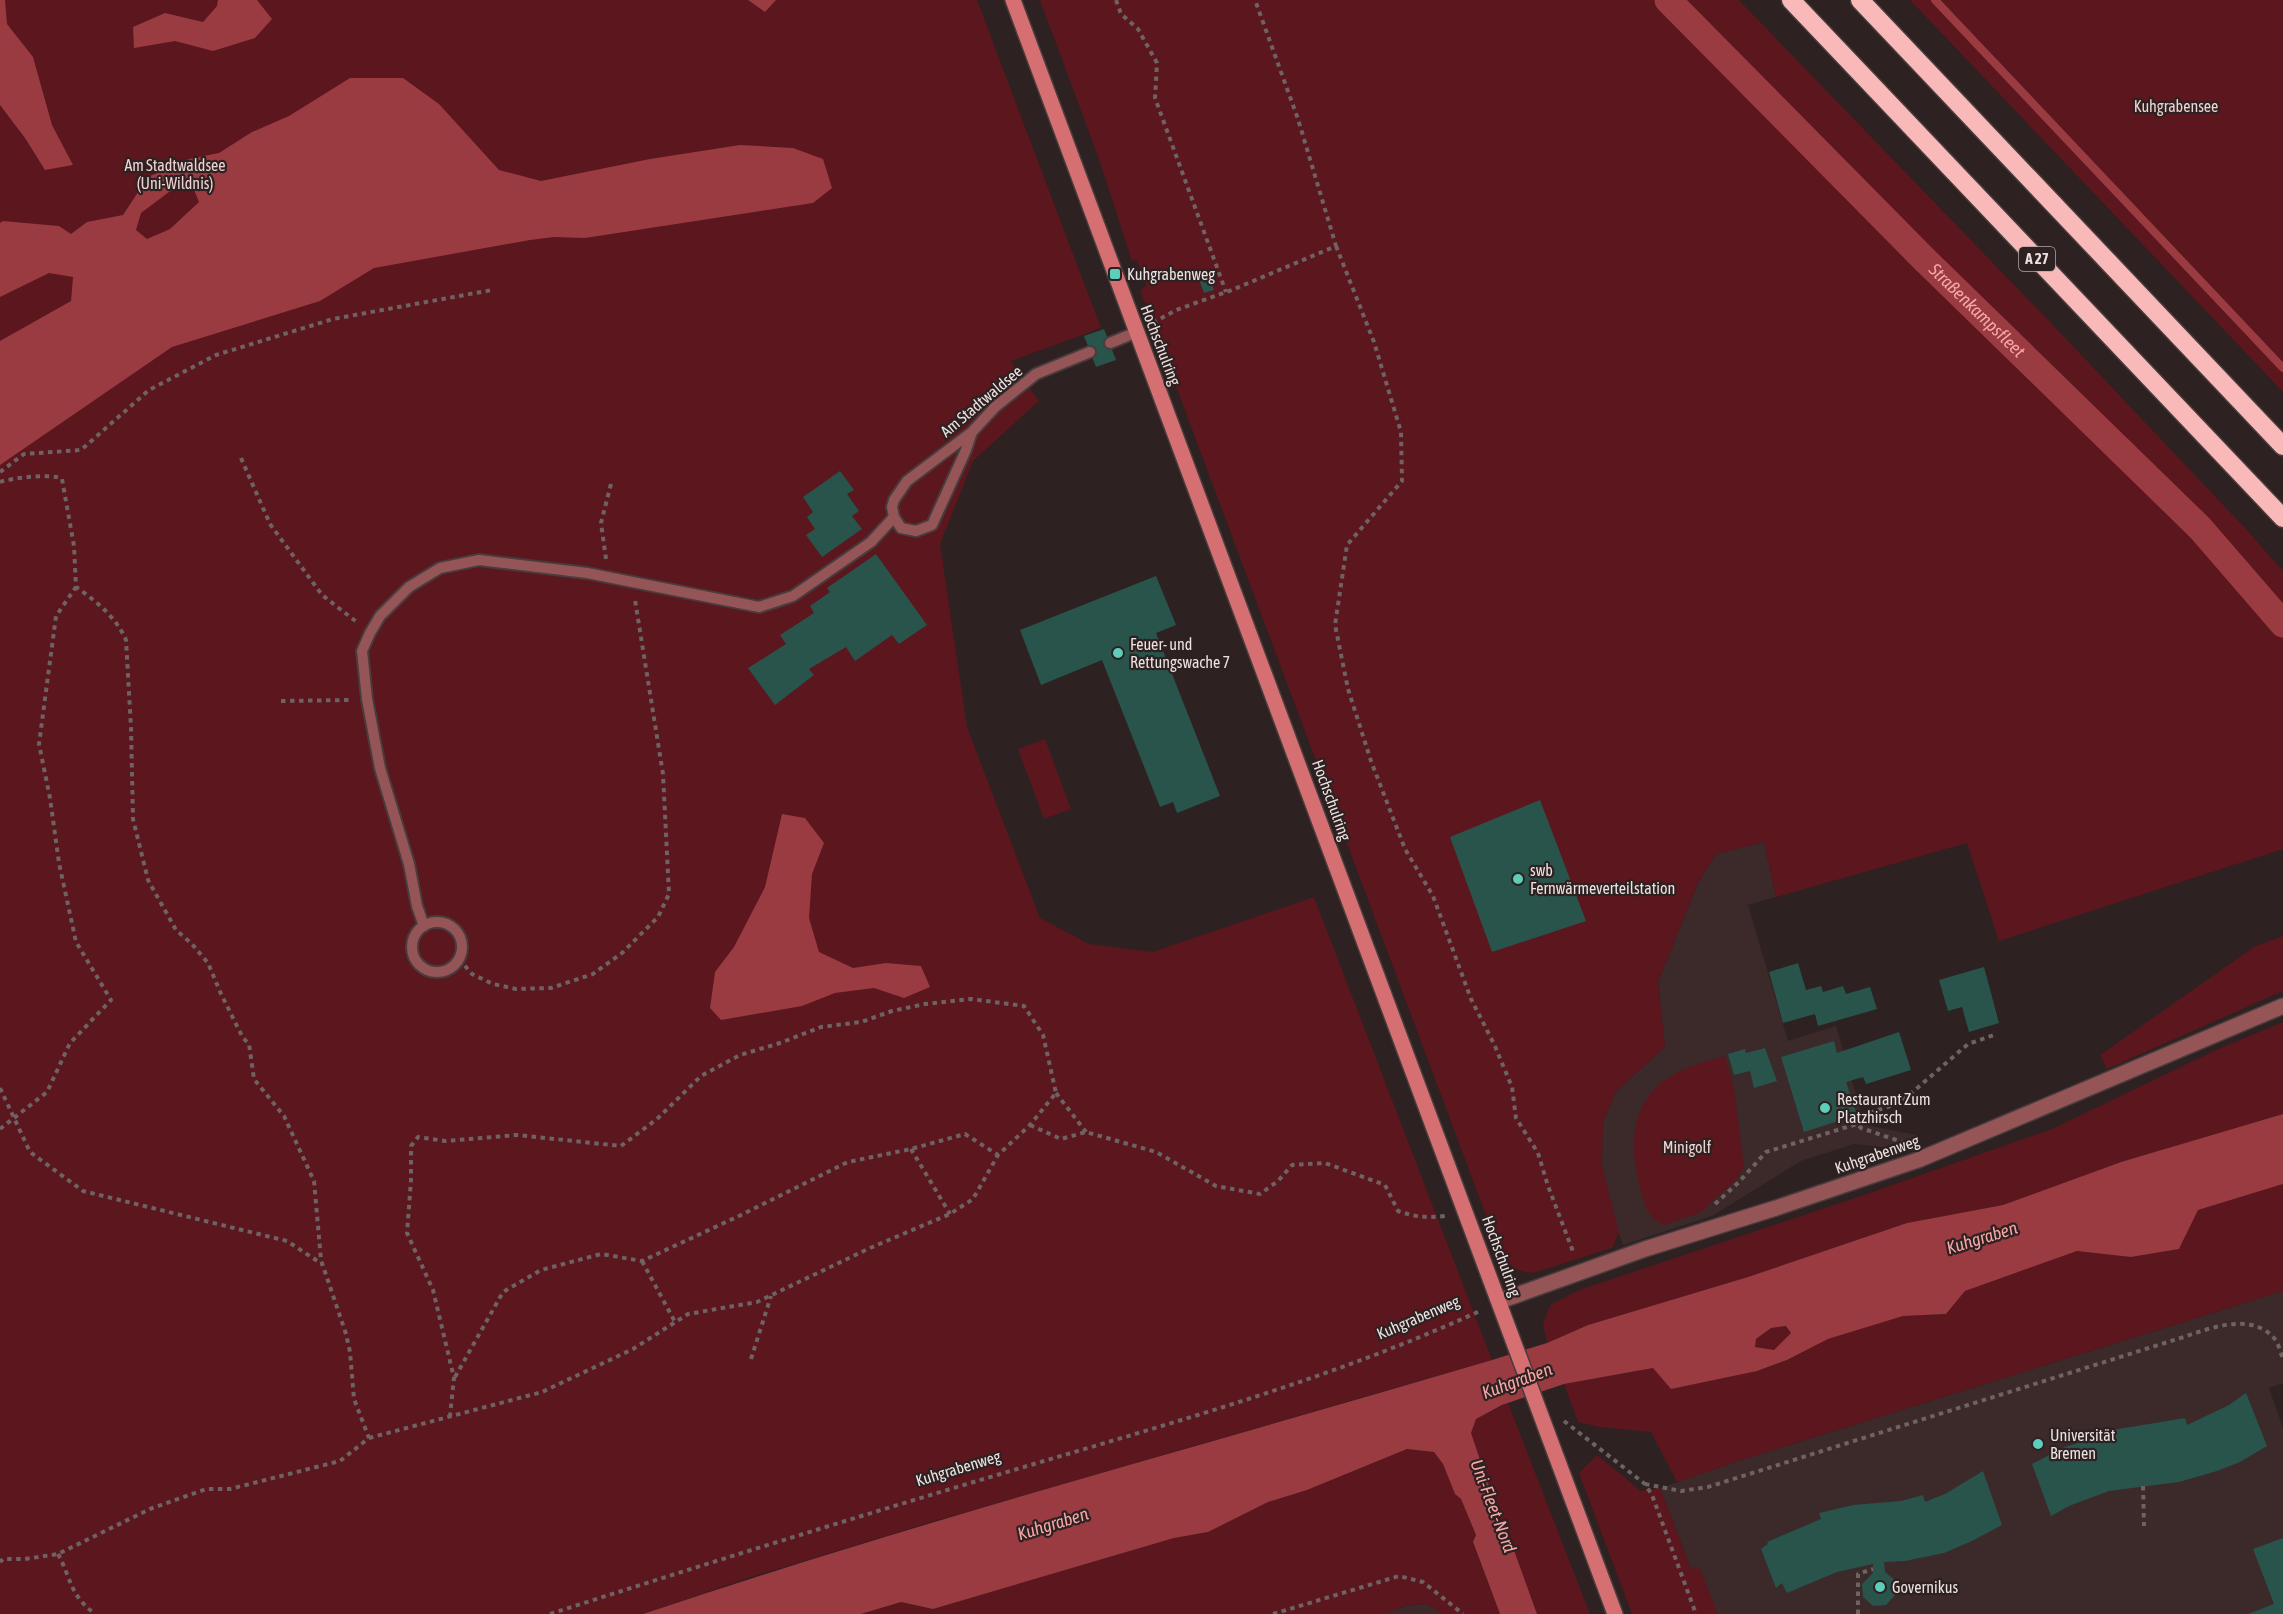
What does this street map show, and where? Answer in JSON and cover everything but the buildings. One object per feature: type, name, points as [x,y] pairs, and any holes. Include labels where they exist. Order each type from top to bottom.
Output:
[{"type":"highway","name":"A 27","points":[[1791,0],[2283,518]]},
{"type":"highway","points":[[1860,0],[2283,446]]},
{"type":"street","name":"Hochschulring","points":[[1013,0],[1615,1614]]},
{"type":"street","name":"Kuhgrabenweg","points":[[1500,1301],[1645,1249],[1918,1160],[2283,1006]]},
{"type":"lane","points":[[1110,344],[1137,332]]},
{"type":"lane","name":"Am Stadtwaldsee","points":[[894,517],[894,500],[907,481],[972,432],[995,407],[1036,374],[1090,352]]},
{"type":"lane","points":[[424,926],[417,906],[409,864],[380,768],[367,699],[362,651],[380,616],[409,587],[440,568],[479,560],[609,577],[759,607],[794,596],[871,542],[894,517],[901,528],[916,531],[932,525],[972,432]]},
{"type":"lane","points":[[440,922],[455,930],[461,941],[462,950],[455,965],[435,972],[424,968],[414,955],[412,946],[417,932],[424,926],[440,922]]},
{"type":"path","points":[[1116,0],[1121,14],[1138,29],[1157,63],[1155,98],[1226,292]]},
{"type":"path","points":[[1255,0],[1298,119],[1336,246],[1374,342],[1401,432],[1402,482],[1347,545],[1335,625],[1348,688],[1371,761],[1405,849],[1433,896],[1467,988],[1512,1087],[1516,1118],[1538,1153],[1548,1186],[1581,1272]]},
{"type":"path","points":[[1137,332],[1176,310],[1226,292],[1336,246]]},
{"type":"path","points":[[0,472],[24,454],[81,450],[149,390],[216,356],[333,319],[492,290]]},
{"type":"path","points":[[241,458],[270,524],[322,595],[370,633]]},
{"type":"path","points":[[0,482],[9,479],[54,476],[62,479],[74,546],[76,587],[56,616],[39,744],[50,798],[59,863],[76,942],[111,1000],[69,1044],[46,1092],[0,1128]]},
{"type":"path","points":[[609,577],[601,522],[612,480]]},
{"type":"path","points":[[459,959],[472,974],[493,984],[516,989],[551,988],[593,974],[622,953],[658,917],[669,894],[663,774],[632,582]]},
{"type":"path","points":[[76,587],[102,606],[123,633],[128,645],[133,819],[148,880],[176,930],[208,963],[243,1038],[249,1044],[254,1079],[284,1116],[314,1181],[322,1264],[346,1334],[354,1399],[369,1438]]},
{"type":"path","points":[[281,701],[367,699]]},
{"type":"path","points":[[450,1416],[454,1378],[433,1290],[407,1233],[411,1146],[418,1137],[445,1141],[517,1136],[621,1146],[657,1119],[701,1076],[740,1055],[821,1027],[861,1022],[892,1011],[926,1004],[970,999],[1024,1006],[1043,1035],[1056,1093],[1086,1132]]},
{"type":"path","points":[[1714,1205],[1740,1182],[1766,1152],[1857,1125],[1862,1115],[1900,1103],[1968,1044],[1997,1034]]},
{"type":"path","points":[[0,1088],[30,1152],[83,1191],[287,1241],[322,1264]]},
{"type":"path","points":[[0,1562],[3,1559],[25,1559],[58,1554],[150,1509],[206,1489],[230,1489],[340,1461],[369,1438],[542,1392],[633,1349],[688,1314],[757,1302],[870,1248],[950,1214],[973,1199],[998,1155],[1030,1125],[1056,1093]]},
{"type":"path","points":[[1030,1125],[1061,1139],[1086,1132],[1156,1152],[1216,1186],[1260,1194],[1278,1181],[1292,1166],[1324,1163],[1385,1185],[1398,1211],[1413,1217],[1467,1214]]},
{"type":"path","points":[[1857,1125],[1901,1140],[1911,1147],[1918,1160]]},
{"type":"path","points":[[454,1378],[503,1292],[541,1270],[601,1254],[642,1261],[848,1162],[911,1149],[965,1134],[998,1155]]},
{"type":"path","points":[[911,1149],[950,1214]]},
{"type":"path","points":[[642,1261],[675,1322]]},
{"type":"path","points":[[751,1359],[771,1295]]},
{"type":"path","name":"Kuhgrabenweg","points":[[550,1614],[896,1505],[1234,1404],[1350,1365],[1451,1324],[1500,1301]]},
{"type":"path","points":[[1645,1484],[1681,1491],[1708,1487],[2231,1324],[2257,1325],[2275,1339],[2283,1360]]},
{"type":"path","points":[[1534,1396],[1645,1484],[1652,1495],[1696,1614]]},
{"type":"path","points":[[2143,1486],[2144,1526]]},
{"type":"path","points":[[58,1554],[69,1584],[85,1606],[95,1614]]},
{"type":"path","points":[[1858,1614],[1858,1574],[1873,1569]]},
{"type":"path","points":[[1273,1614],[1399,1576],[1423,1582],[1463,1614]]},
{"type":"shaded area","points":[[1764,842],[1776,897],[1748,905],[1788,1041],[1836,1026],[1865,1125],[1917,1135],[1916,1151],[1854,1144],[1801,1161],[1712,1216],[1623,1245],[1614,1220],[1602,1165],[1603,1122],[1616,1091],[1665,1047],[1658,982],[1698,883],[1716,854]]},
{"type":"shaded area","name":"Universität Bremen","points":[[2283,1291],[2283,1383],[2269,1388],[2283,1428],[2283,1614],[1708,1614],[1660,1488],[1741,1460]]},
{"type":"shaded area","points":[[1426,1604],[1444,1614],[1385,1614],[1405,1606]]},
{"type":"green space","name":"Am Stadtwaldsee (Uni-Wildnis)","points":[[0,0],[977,0],[1101,328],[1011,361],[1039,401],[973,461],[940,544],[967,727],[1040,918],[1089,944],[1153,952],[1314,897],[1492,1360],[938,1520],[751,1577],[643,1614],[0,1614]]},
{"type":"green space","points":[[1040,0],[1739,0],[2051,323],[2283,571],[2283,849],[1999,941],[1967,843],[1776,897],[1764,842],[1716,854],[1698,883],[1658,982],[1665,1047],[1616,1091],[1603,1122],[1602,1165],[1619,1233],[1612,1248],[1533,1273],[1513,1267],[1499,1250],[1140,290],[1146,286],[1137,260],[1132,261],[1100,162]]},
{"type":"green space","name":"Kuhgrabensee","points":[[1910,0],[2283,0],[2283,392],[2266,374]]},
{"type":"green space","points":[[1045,739],[1071,809],[1044,819],[1018,749]]},
{"type":"green space","points":[[2283,936],[2283,991],[2107,1069],[2100,1055],[2254,947]]},
{"type":"green space","points":[[2283,1022],[2283,1114],[2121,1162],[2003,1205],[1907,1223],[1748,1277],[1588,1325],[1547,1343],[1543,1324],[1550,1305],[1579,1290],[1864,1195],[2052,1129],[2216,1050]]},
{"type":"green space","name":"Minigolf","points":[[1725,1056],[1734,1088],[1744,1167],[1736,1180],[1701,1212],[1664,1225],[1653,1218],[1644,1203],[1634,1152],[1636,1122],[1649,1096],[1659,1085],[1691,1066]]},
{"type":"green space","points":[[2283,1184],[2283,1291],[1677,1482],[1651,1432],[1599,1427],[1578,1422],[1564,1384],[1653,1368],[1757,1371],[1788,1360],[1828,1339],[1903,1316],[1946,1314],[1965,1291],[2077,1251],[2131,1257],[2179,1249],[2198,1210]]},
{"type":"green space","points":[[1787,1326],[1791,1333],[1774,1350],[1755,1347],[1756,1339],[1771,1328]]},
{"type":"green space","points":[[1508,1403],[1590,1614],[1537,1614],[1507,1531],[1498,1523],[1470,1433],[1475,1419]]},
{"type":"green space","points":[[1407,1449],[1434,1452],[1443,1464],[1476,1535],[1473,1543],[1500,1614],[1444,1614],[1426,1604],[1405,1606],[1385,1614],[861,1614],[901,1602],[933,1609],[1174,1538],[1208,1532],[1268,1502],[1307,1490]]},
{"type":"green space","points":[[1597,1455],[1641,1491],[1660,1488],[1691,1569],[1699,1567],[1718,1614],[1632,1614],[1579,1473]]},
{"type":"water","points":[[0,0],[5,0],[7,24],[33,57],[52,125],[73,165],[45,170],[0,105]]},
{"type":"water","points":[[218,0],[257,0],[272,19],[255,38],[213,51],[175,41],[134,48],[133,27],[165,13],[203,22],[217,6]]},
{"type":"water","points":[[748,0],[776,0],[765,12]]},
{"type":"water","points":[[350,78],[403,78],[439,104],[499,170],[541,181],[650,159],[740,145],[793,148],[823,159],[832,188],[813,203],[585,238],[554,237],[530,240],[374,268],[320,301],[172,347],[0,465],[0,341],[71,301],[73,277],[49,273],[0,297],[0,223],[3,221],[59,226],[71,234],[87,222],[123,215],[148,177],[189,159],[219,153],[252,132],[289,116]],"holes":[[[190,180],[199,202],[170,229],[147,239],[136,230],[141,213]]]},
{"type":"water","points":[[782,814],[805,818],[824,843],[812,874],[809,918],[819,952],[853,968],[886,963],[921,966],[930,987],[904,998],[874,988],[835,993],[802,1006],[721,1020],[710,1008],[715,972],[734,947],[765,887]]},
{"type":"water","name":"Kuhgraben","points":[[2283,1114],[2283,1184],[2198,1210],[2179,1249],[2131,1257],[2077,1251],[1965,1291],[1946,1314],[1903,1316],[1828,1339],[1787,1360],[1757,1371],[1671,1389],[1653,1368],[1564,1384],[1502,1405],[1476,1419],[1471,1433],[1491,1492],[1489,1497],[1498,1523],[1507,1531],[1537,1614],[1500,1614],[1473,1542],[1476,1535],[1443,1464],[1434,1452],[1407,1449],[1307,1490],[1268,1502],[1208,1532],[1174,1538],[933,1609],[901,1602],[861,1614],[643,1614],[960,1514],[1547,1343],[1588,1325],[1748,1277],[1907,1223],[2003,1205],[2121,1162]],"holes":[[[1786,1326],[1791,1333],[1774,1350],[1755,1347],[1756,1339],[1771,1328]]]},
{"type":"waterway","name":"Straßenkampsfleet","points":[[1668,0],[1924,259],[2200,528],[2283,624]]},
{"type":"waterway","points":[[1935,0],[2283,368]]},
{"type":"place","name":"Kuhgrabenweg","points":[[1115,274]]},
{"type":"place","name":"Feuer- und Rettungswache 7","points":[[1118,653]]},
{"type":"place","name":"swb Fernwärmeverteilstation","points":[[1518,879]]},
{"type":"place","name":"Restaurant Zum Platzhirsch","points":[[1825,1108]]},
{"type":"place","name":"Universität Bremen","points":[[2038,1444]]},
{"type":"place","name":"Governikus","points":[[1880,1587]]},
{"type":"water label","name":"Uni-Fleet-Nord","points":[[1493,1506]]}]
